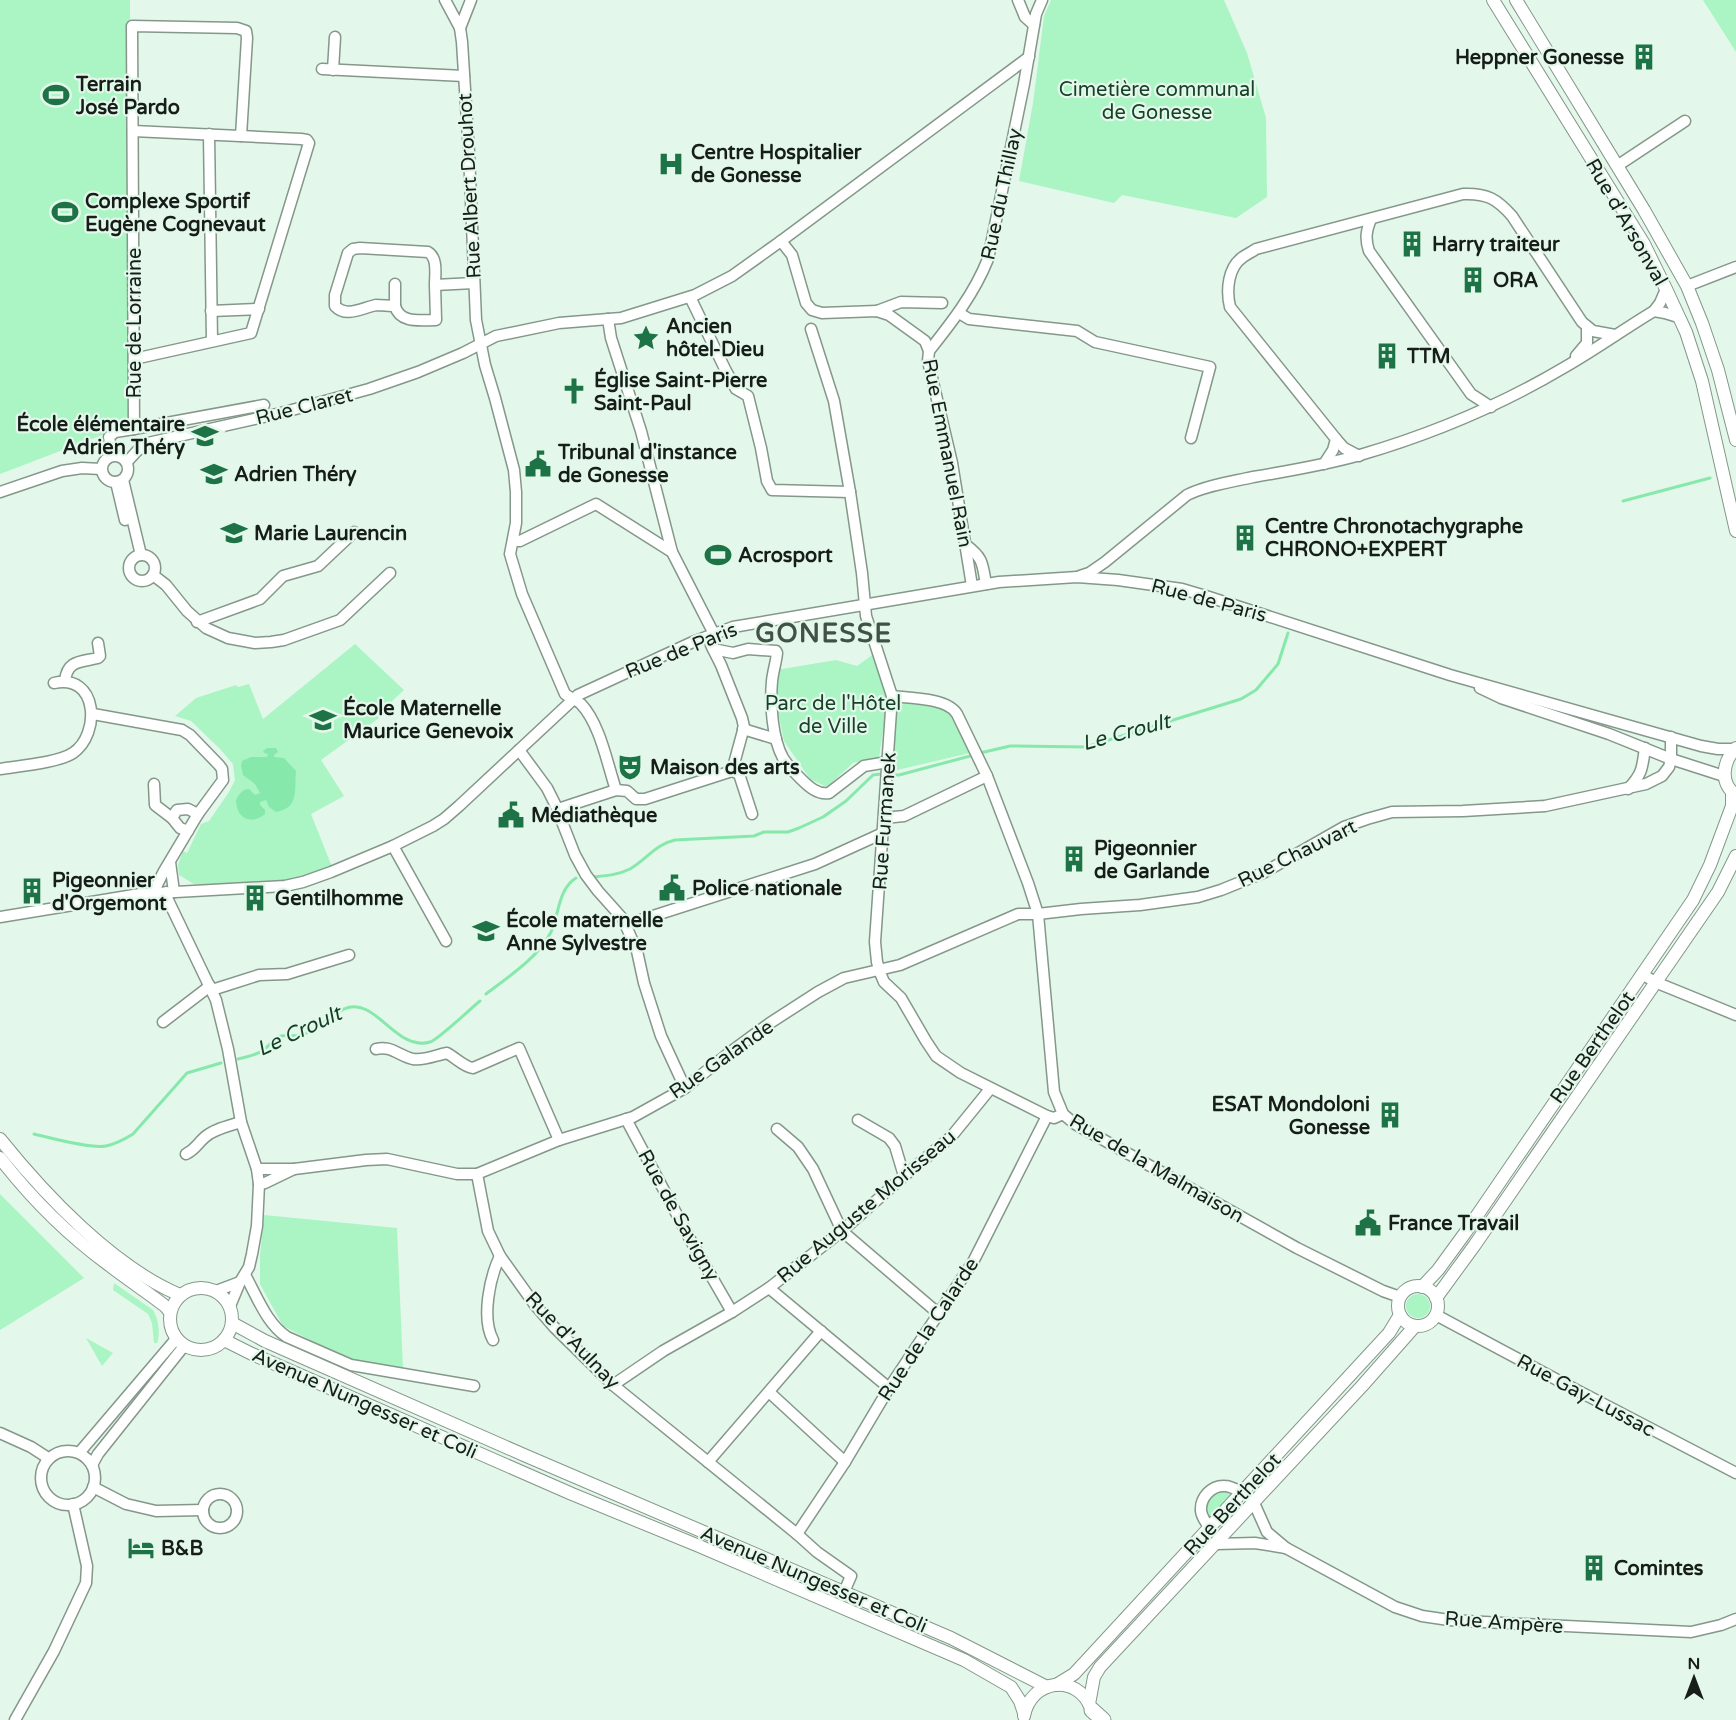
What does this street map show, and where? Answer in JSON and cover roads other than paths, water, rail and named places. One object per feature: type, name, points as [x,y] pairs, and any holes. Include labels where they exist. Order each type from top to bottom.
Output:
[{"type":"main road","name":"Rue d'Arsonval","points":[[1493,0],[1644,244],[1686,332],[1702,381],[1736,531]]},
{"type":"main road","name":"Rue d'Arsonval","points":[[1516,0],[1687,286],[1718,370],[1736,440]]},
{"type":"main road","points":[[1734,793],[1726,783],[1724,776],[1728,757],[1735,749]]},
{"type":"main road","name":"Rue Berthelot","points":[[1422,1287],[1438,1270],[1465,1233],[1693,900],[1710,865],[1732,806],[1734,793]]},
{"type":"main road","name":"Rue Berthelot","points":[[1436,1298],[1481,1237],[1718,892],[1736,856]]},
{"type":"main road","points":[[0,1139],[36,1183],[92,1237],[144,1277],[180,1295]]},
{"type":"main road","points":[[0,1158],[37,1201],[66,1229],[108,1265],[170,1312]]},
{"type":"main road","points":[[1422,1287],[1432,1291],[1438,1305],[1436,1315],[1430,1323],[1415,1326],[1406,1322],[1400,1315],[1398,1304],[1400,1297],[1411,1288],[1422,1287]]},
{"type":"main road","points":[[195,1288],[216,1291],[230,1306],[232,1323],[224,1340],[215,1347],[205,1350],[195,1350],[180,1343],[171,1331],[169,1322],[172,1304],[180,1295],[195,1288]]},
{"type":"main road","name":"Rue Berthelot","points":[[1024,1717],[1028,1703],[1034,1695],[1074,1674],[1389,1333],[1400,1315]]},
{"type":"main road","name":"Avenue Nungesser et Coli","points":[[232,1323],[265,1341],[579,1479],[960,1642],[1051,1686],[1076,1689],[1084,1696],[1094,1714]]},
{"type":"main road","name":"Rue Berthelot","points":[[1094,1714],[1094,1677],[1100,1667],[1254,1503],[1415,1326]]},
{"type":"main road","name":"Avenue Nungesser et Coli","points":[[224,1340],[572,1494],[964,1660],[1011,1687],[1020,1701],[1024,1717]]},
{"type":"main road","points":[[572,1494],[579,1479]]},
{"type":"street","points":[[445,0],[460,27]]},
{"type":"street","points":[[460,27],[471,0]]},
{"type":"street","points":[[1018,0],[1025,17],[1034,25]]},
{"type":"street","name":"Rue du Thillay","points":[[929,351],[959,313],[981,277],[988,259],[1037,9],[1042,0]]},
{"type":"street","name":"Rue de Lorraine","points":[[135,429],[132,26],[237,28],[246,31],[248,38],[241,136]]},
{"type":"street","name":"Rue Albert Drouhot","points":[[460,27],[469,153],[476,320],[485,365],[514,470],[516,523],[510,554],[522,594],[565,694],[578,701],[591,716],[598,730],[616,790]]},
{"type":"street","points":[[334,38],[328,69],[464,76]]},
{"type":"street","name":"Rue Claret","points":[[127,462],[148,443],[281,413],[369,389],[418,372],[496,336],[513,331],[559,323],[608,320],[690,297],[732,276],[1029,57]]},
{"type":"street","points":[[1006,73],[1013,75],[1024,84]]},
{"type":"street","points":[[1617,166],[1685,121]]},
{"type":"street","points":[[133,131],[307,140],[309,143],[251,333],[134,359]]},
{"type":"street","points":[[208,134],[212,340]]},
{"type":"street","points":[[1359,456],[1344,448],[1336,440],[1230,307],[1228,298],[1232,270],[1242,257],[1256,249],[1463,195],[1474,194],[1489,197],[1500,203],[1512,216],[1582,322],[1587,327],[1601,333],[1615,335]]},
{"type":"street","points":[[1371,219],[1366,241],[1369,251],[1471,394],[1491,407]]},
{"type":"street","name":"Rue Emmanuel Rain","points":[[781,241],[792,255],[806,303],[812,310],[822,313],[877,311],[889,315],[925,341],[952,463],[972,586]]},
{"type":"street","points":[[395,284],[395,306],[402,317],[412,320],[436,320],[435,260],[428,252],[353,249],[348,253],[335,295],[335,306],[340,311],[349,312],[377,305],[395,306]]},
{"type":"street","points":[[1687,286],[1736,267]]},
{"type":"street","points":[[435,285],[474,283]]},
{"type":"street","points":[[1077,577],[1089,573],[1106,562],[1187,495],[1196,491],[1217,484],[1359,456],[1491,407],[1565,367],[1654,311],[1666,289]]},
{"type":"street","points":[[690,297],[736,389],[748,396],[767,481],[772,490],[850,492]]},
{"type":"street","points":[[877,311],[901,302],[942,303]]},
{"type":"street","points":[[211,311],[259,309]]},
{"type":"street","points":[[1654,311],[1678,317]]},
{"type":"street","points":[[959,313],[969,319],[1077,332],[1095,342],[1210,367],[1191,438]]},
{"type":"street","points":[[608,320],[641,430],[672,552],[714,634],[724,641],[718,650],[721,664],[742,718],[743,729],[732,771]]},
{"type":"street","points":[[1565,367],[1587,343],[1587,327]]},
{"type":"street","name":"Rue Furmanek","points":[[811,329],[834,401],[850,492],[866,616],[892,696],[875,942],[879,970]]},
{"type":"street","points":[[112,455],[109,437],[115,432],[264,405]]},
{"type":"street","points":[[1324,464],[1336,440]]},
{"type":"street","points":[[112,455],[118,455],[127,462],[129,471],[119,481],[105,478],[102,469],[106,458],[112,455]]},
{"type":"street","points":[[0,492],[62,471],[82,468],[102,469]]},
{"type":"street","points":[[119,481],[138,556]]},
{"type":"street","points":[[513,541],[520,542],[596,504],[672,552]]},
{"type":"street","points":[[197,622],[260,599],[283,576],[318,566],[354,531]]},
{"type":"street","points":[[966,545],[979,555],[986,584]]},
{"type":"street","points":[[138,556],[148,556],[153,561],[155,569],[153,575],[143,582],[129,574],[128,565],[138,556]]},
{"type":"street","points":[[1106,562],[1106,569],[1117,579]]},
{"type":"street","points":[[153,575],[166,585],[197,622],[206,628],[228,638],[271,642],[284,640],[340,620],[390,573]]},
{"type":"street","name":"Rue de Paris","points":[[0,917],[100,900],[165,892],[285,886],[303,882],[393,846],[444,819],[572,699],[629,670],[733,627],[986,584],[1077,577],[1117,579],[1182,589],[1450,675],[1701,746],[1735,749]]},
{"type":"street","points":[[0,769],[58,759],[73,753],[80,747],[93,714],[87,695],[74,684],[59,682],[73,663],[100,656],[98,643]]},
{"type":"street","points":[[718,650],[736,653],[748,649],[776,651],[771,697],[778,756],[806,784],[825,794],[833,792],[864,766],[888,762]]},
{"type":"street","name":"Rue de Paris","points":[[1450,675],[1500,698],[1609,734],[1671,759],[1724,776]]},
{"type":"street","name":"Rue de la Malmaison","points":[[892,696],[939,702],[952,707],[987,776],[1038,914],[1054,1092],[1063,1114],[1075,1124],[1297,1248],[1383,1291],[1400,1297]]},
{"type":"street","points":[[93,714],[174,728],[190,735],[222,770],[223,780],[198,814],[157,885],[165,892],[211,988],[228,1049],[241,1122],[257,1169],[257,1226],[252,1254],[230,1306]]},
{"type":"street","points":[[743,729],[776,739]]},
{"type":"street","points":[[1628,789],[1642,769],[1645,748],[1671,737],[1671,759]]},
{"type":"street","points":[[519,750],[547,788],[558,809],[575,855],[586,875],[626,925],[637,951],[644,983],[661,1036],[685,1088]]},
{"type":"street","name":"Rue Chauvart","points":[[917,957],[1018,914],[1151,903],[1198,897],[1221,890],[1263,873],[1344,827],[1367,819],[1392,813],[1545,806],[1646,784],[1662,776],[1669,767],[1671,759]]},
{"type":"street","points":[[558,809],[616,790],[627,791],[636,800],[645,800],[732,771],[739,774],[752,814]]},
{"type":"street","points":[[884,818],[904,816],[987,776]]},
{"type":"street","points":[[154,784],[155,805],[172,818],[180,828],[188,831]]},
{"type":"street","points":[[172,818],[177,810],[188,809],[198,814]]},
{"type":"street","points":[[626,925],[815,864],[883,833]]},
{"type":"street","points":[[393,846],[446,941]]},
{"type":"street","points":[[165,892],[170,862]]},
{"type":"street","points":[[163,1022],[211,988],[260,975],[287,974],[349,955]]},
{"type":"street","name":"Rue Galande","points":[[477,1174],[559,1140],[626,1119],[685,1088],[729,1053],[818,992],[844,978],[900,965],[917,957]]},
{"type":"street","points":[[879,970],[884,981],[901,998],[936,1056],[990,1089],[1047,1116],[1054,1118],[1063,1114]]},
{"type":"street","points":[[1642,974],[1655,982],[1736,1015]]},
{"type":"street","points":[[376,1049],[383,1047],[410,1059],[422,1060],[447,1053],[473,1068],[519,1048],[559,1140]]},
{"type":"street","name":"Rue Auguste Morisseau","points":[[613,1385],[663,1351],[769,1288],[842,1231],[951,1137],[990,1089]]},
{"type":"street","name":"Rue de la Calarde","points":[[796,1534],[973,1262],[1047,1116]]},
{"type":"street","name":"Rue de Savigny","points":[[626,1119],[732,1312]]},
{"type":"street","points":[[858,1120],[889,1138],[895,1146],[904,1176]]},
{"type":"street","points":[[186,1154],[195,1149],[206,1136],[241,1122]]},
{"type":"street","points":[[777,1129],[798,1147],[813,1169],[842,1231],[939,1314]]},
{"type":"street","points":[[257,1169],[294,1169],[366,1160],[387,1160],[457,1174],[477,1174]]},
{"type":"street","points":[[258,1184],[294,1169]]},
{"type":"street","name":"Rue d'Aulnay","points":[[477,1174],[488,1231],[500,1256],[554,1327],[613,1385],[817,1552],[851,1576],[844,1592]]},
{"type":"street","points":[[493,1340],[488,1325],[489,1290],[500,1256]]},
{"type":"street","points":[[216,1291],[243,1278]]},
{"type":"street","points":[[243,1278],[272,1323],[286,1337],[351,1365],[474,1386]]},
{"type":"street","points":[[769,1288],[889,1388]]},
{"type":"street","name":"Rue Gay-Lussac","points":[[1436,1315],[1736,1473]]},
{"type":"street","points":[[708,1462],[821,1331]]},
{"type":"street","points":[[80,1453],[180,1343]]},
{"type":"street","points":[[92,1465],[180,1343]]},
{"type":"street","points":[[769,1392],[845,1462]]},
{"type":"street","points":[[0,1433],[31,1447],[48,1458]]},
{"type":"street","points":[[65,1450],[80,1453],[92,1465],[95,1479],[93,1487],[88,1495],[74,1504],[57,1503],[44,1492],[40,1475],[43,1466],[48,1458],[56,1453],[65,1450]]},
{"type":"street","points":[[1210,1528],[1204,1521],[1201,1510],[1206,1495],[1214,1488],[1223,1486],[1243,1493]]},
{"type":"street","points":[[93,1487],[126,1504],[146,1509],[156,1511],[203,1510]]},
{"type":"street","name":"Rue Ampère","points":[[1254,1503],[1267,1532],[1286,1548],[1395,1607],[1422,1616],[1449,1620],[1691,1632],[1721,1625],[1736,1618]]},
{"type":"street","points":[[15,1720],[54,1651],[86,1583],[87,1566],[74,1504]]},
{"type":"street","name":"Rue Ampère","points":[[1216,1544],[1255,1544],[1286,1548]]},
{"type":"waterway","name":"Le Croult","points":[[1623,501],[1710,478]]},
{"type":"waterway","name":"Le Croult","points":[[980,753],[1010,746],[1086,747],[1241,699],[1256,690],[1278,664],[1288,633]]},
{"type":"waterway","name":"Le Croult","points":[[892,775],[974,755]]},
{"type":"waterway","name":"Le Croult","points":[[592,877],[607,876],[630,869],[662,845],[675,840],[788,832],[823,817],[846,801],[873,775],[881,774]]},
{"type":"waterway","name":"Le Croult","points":[[486,994],[522,966],[545,941],[554,925],[562,895],[576,878]]},
{"type":"waterway","name":"Le Croult","points":[[238,1059],[261,1052],[278,1037],[307,1033],[344,1009],[355,1007],[376,1016],[406,1039],[418,1043],[430,1042],[480,1001]]},
{"type":"waterway","name":"Le Croult","points":[[34,1134],[90,1146],[113,1144],[133,1134],[187,1073],[221,1063]]},
{"type":"place","name":"Heppner Gonesse","points":[[1644,57]]},
{"type":"place","name":"Terrain José Pardo","points":[[56,95]]},
{"type":"place","name":"Centre Hospitalier de Gonesse","points":[[671,164]]},
{"type":"place","name":"Complexe Sportif Eugène Cognevaut","points":[[65,212]]},
{"type":"place","name":"Harry traiteur","points":[[1412,244]]},
{"type":"place","name":"ORA","points":[[1473,280]]},
{"type":"place","name":"Ancien hôtel-Dieu","points":[[646,338]]},
{"type":"place","name":"TTM","points":[[1387,356]]},
{"type":"place","name":"Église Saint-Pierre Saint-Paul","points":[[574,391]]},
{"type":"place","name":"École élémentaire Adrien Théry","points":[[205,436]]},
{"type":"place","name":"Tribunal d'instance de Gonesse","points":[[538,464]]},
{"type":"place","name":"Adrien Théry","points":[[214,474]]},
{"type":"place","name":"Marie Laurencin","points":[[234,533]]},
{"type":"place","name":"Centre Chronotachygraphe CHRONO+EXPERT","points":[[1245,538]]},
{"type":"place","name":"Acrosport","points":[[718,555]]},
{"type":"place","name":"École Maternelle Maurice Genevoix","points":[[323,720]]},
{"type":"place","name":"Maison des arts","points":[[630,767]]},
{"type":"place","name":"Médiathèque","points":[[511,815]]},
{"type":"place","name":"Pigeonnier de Garlande","points":[[1074,859]]},
{"type":"place","name":"Police nationale","points":[[672,888]]},
{"type":"place","name":"Pigeonnier d'Orgemont","points":[[32,891]]},
{"type":"place","name":"Gentilhomme","points":[[255,898]]},
{"type":"place","name":"École maternelle Anne Sylvestre","points":[[486,931]]},
{"type":"place","name":"ESAT Mondoloni Gonesse","points":[[1390,1115]]},
{"type":"place","name":"France Travail","points":[[1368,1223]]},
{"type":"place","name":"B&B","points":[[141,1548]]},
{"type":"place","name":"Comintes","points":[[1594,1568]]},
{"type":"district","name":"GONESSE","points":[[824,633]]},
{"type":"park label","name":"Cimetière communal de Gonesse","points":[[1157,100]]},
{"type":"park label","name":"Parc de l'Hôtel de Ville","points":[[833,714]]}]
